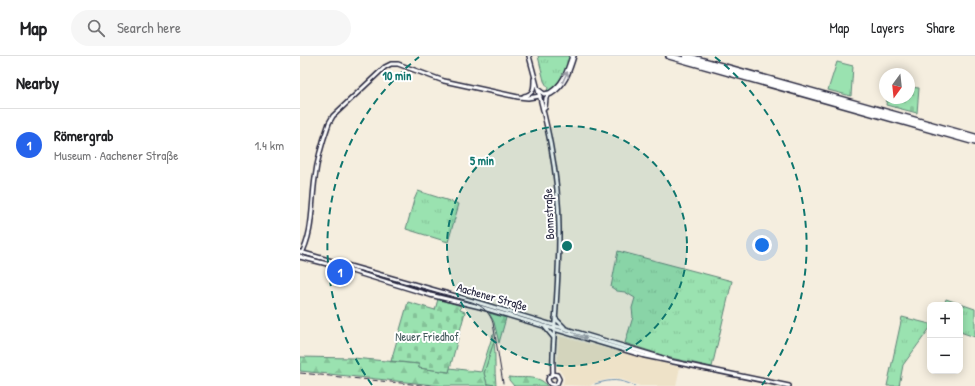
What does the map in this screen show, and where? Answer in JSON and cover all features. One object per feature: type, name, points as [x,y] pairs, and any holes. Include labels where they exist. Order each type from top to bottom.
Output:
[{"type":"highway","points":[[551,93],[564,81],[573,56]]},
{"type":"highway","points":[[669,56],[975,142]]},
{"type":"highway","points":[[686,56],[975,137]]},
{"type":"main road","name":"Bonnstraße","points":[[529,56],[551,142],[558,205],[559,263],[554,330],[553,374]]},
{"type":"main road","points":[[300,257],[311,226],[315,176],[329,123],[334,116],[385,67],[391,64],[398,64],[444,81],[518,97],[528,98],[540,96]]},
{"type":"main road","points":[[518,97],[526,96],[532,93],[534,88],[534,76]]},
{"type":"main road","points":[[538,90],[544,94],[551,93]]},
{"type":"main road","points":[[544,112],[546,98],[551,93]]},
{"type":"main road","name":"Aachener Straße","points":[[301,252],[555,324],[677,362]]},
{"type":"main road","name":"Aachener Straße","points":[[300,257],[428,294],[480,307],[645,356],[789,386]]},
{"type":"main road","points":[[368,276],[373,275],[374,273],[375,278]]},
{"type":"main road","points":[[428,294],[435,294],[434,290]]},
{"type":"main road","points":[[546,322],[555,318],[564,327]]},
{"type":"main road","points":[[545,327],[554,338]]},
{"type":"main road","points":[[553,374],[557,375],[559,379],[558,384],[554,386],[550,384],[548,380],[550,375],[553,374]]},
{"type":"shaded area","points":[[559,336],[680,367],[676,386],[640,386],[620,379],[610,379],[594,383],[590,386],[563,385],[564,377],[557,366]]},
{"type":"green space","points":[[538,56],[572,56],[562,83],[546,93],[548,88],[544,81]]},
{"type":"green space","points":[[837,62],[853,66],[851,96],[828,90]]},
{"type":"green space","points":[[915,88],[919,88],[917,113],[886,105],[915,104]]},
{"type":"green space","points":[[418,191],[459,204],[448,242],[406,229]]},
{"type":"green space","points":[[618,251],[732,281],[712,367],[671,358],[625,343],[633,317],[632,308],[635,298],[625,292],[617,291],[611,287]]},
{"type":"green space","name":"Neuer Friedhof","points":[[438,299],[461,306],[460,310],[465,312],[449,372],[419,368],[419,364],[391,361],[408,302],[435,310]]},
{"type":"green space","points":[[946,299],[955,302],[945,302]]},
{"type":"green space","points":[[963,305],[975,309],[975,337],[963,333]]},
{"type":"green space","points":[[489,313],[506,318],[499,343],[494,322]]},
{"type":"green space","points":[[902,317],[927,323],[927,332],[903,365],[899,386],[887,386]]},
{"type":"green space","points":[[493,334],[494,341],[484,373],[487,384],[497,386],[444,386],[300,371],[300,357],[353,358],[419,364],[419,368],[449,372],[450,368],[481,372]]},
{"type":"green space","points":[[494,341],[496,385],[487,384],[484,373]]},
{"type":"green space","points":[[509,377],[535,378],[544,382],[547,386],[514,386],[509,380]]},
{"type":"waterway","points":[[595,384],[615,380],[635,386]]},
{"type":"tram line","points":[[300,254],[472,302],[480,306],[488,313],[493,323],[503,383]]},
{"type":"railway","points":[[300,373],[431,386]]},
{"type":"place","name":"Römergrab","points":[[340,272]]}]
